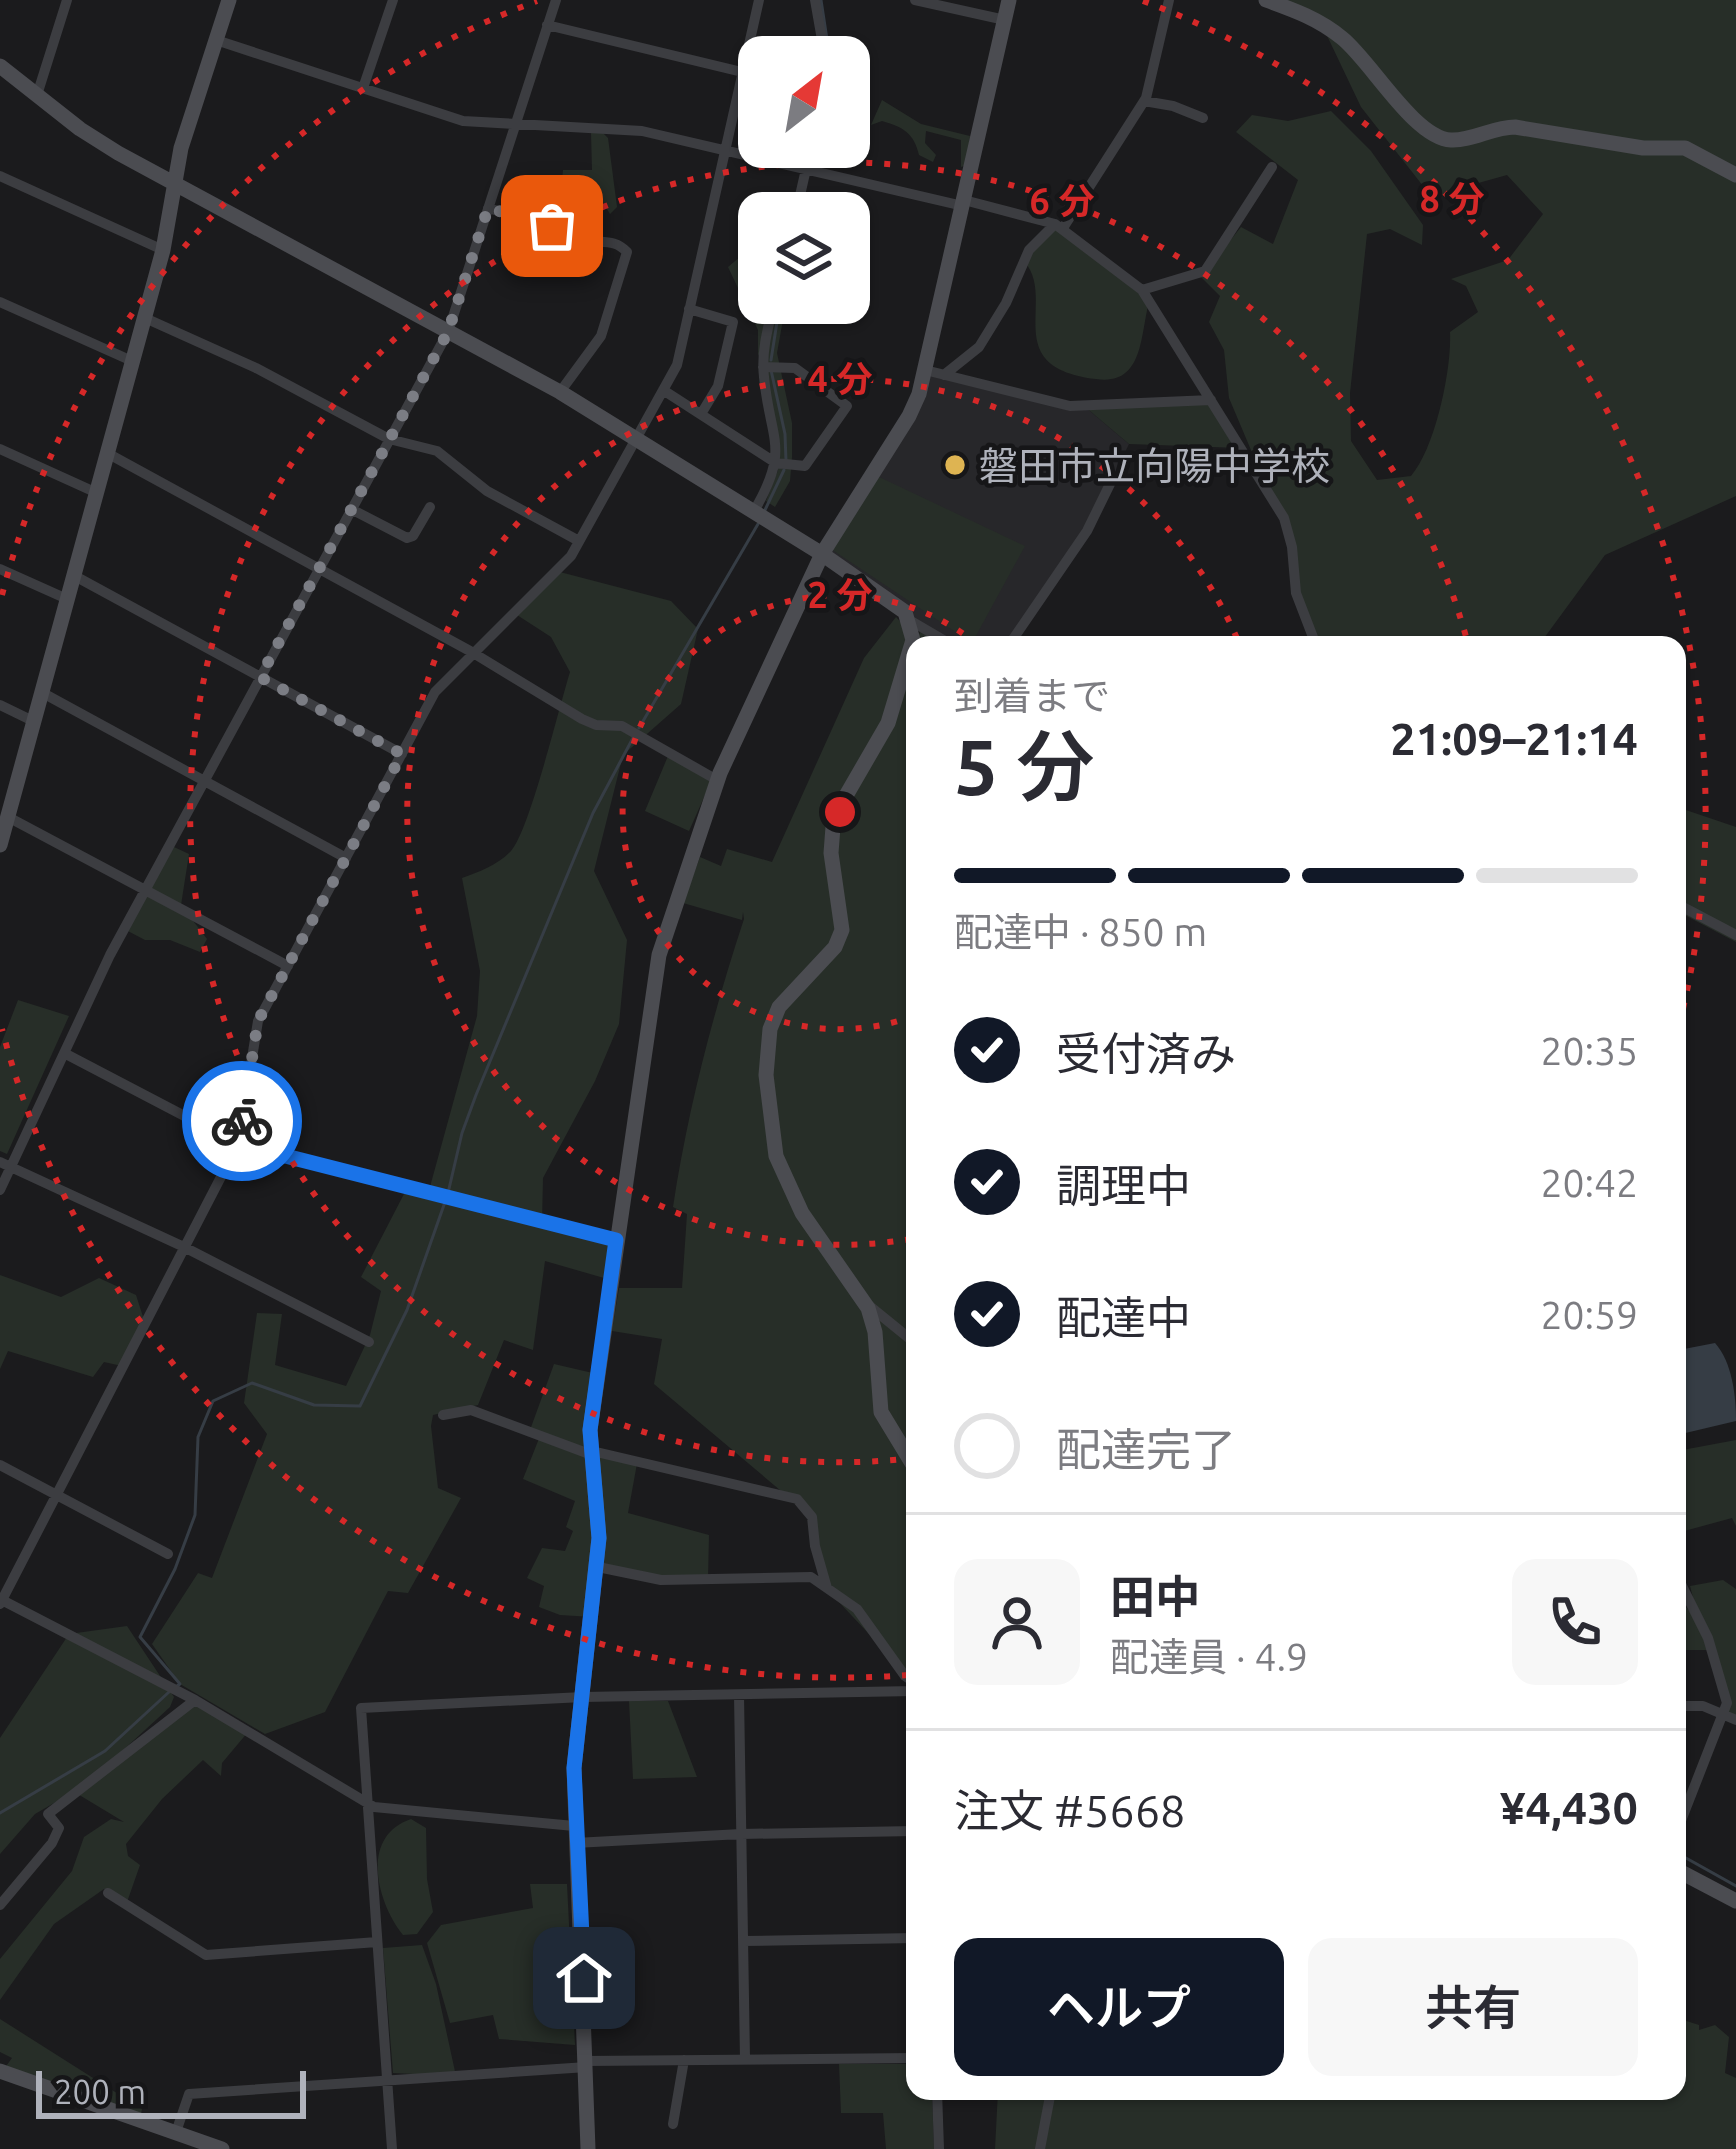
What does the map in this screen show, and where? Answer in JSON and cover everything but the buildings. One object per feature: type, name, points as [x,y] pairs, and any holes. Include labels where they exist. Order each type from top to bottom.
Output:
[{"type":"street","points":[[37,95],[68,0]]},
{"type":"street","points":[[0,845],[163,250],[181,148],[229,0]]},
{"type":"street","points":[[364,88],[393,0]]},
{"type":"street","points":[[0,1190],[6,1164],[145,890],[448,332],[556,0]]},
{"type":"street","points":[[750,36],[759,0]]},
{"type":"street","points":[[815,0],[821,36]]},
{"type":"street","points":[[915,0],[1005,20]]},
{"type":"street","points":[[588,2149],[574,1768],[598,1567],[592,1414],[659,955],[717,780],[822,554],[910,416],[925,370],[1010,0]]},
{"type":"street","points":[[944,375],[980,347],[1029,250],[1059,226],[1144,101],[1169,0]]},
{"type":"street","points":[[1266,0],[1314,18],[1343,39],[1408,110],[1445,140],[1495,127],[1515,127],[1643,148],[1685,148],[1736,175]]},
{"type":"street","points":[[548,25],[738,71]]},
{"type":"street","points":[[216,40],[463,121],[642,131],[1059,226],[1142,290],[1285,518],[1296,593],[1313,636]]},
{"type":"street","points":[[0,65],[80,129],[177,187],[637,437],[905,612],[913,636]]},
{"type":"street","points":[[738,90],[677,365],[571,556],[435,692],[258,1021],[238,1144],[1,1601],[195,1700],[367,1803],[388,1810],[574,1835],[906,1832]]},
{"type":"street","points":[[1144,101],[1203,118]]},
{"type":"street","points":[[1142,290],[1204,271],[1272,166]]},
{"type":"street","points":[[801,192],[806,169]]},
{"type":"street","points":[[0,176],[163,250]]},
{"type":"street","points":[[488,208],[581,238],[613,242],[627,252],[601,335],[560,392]]},
{"type":"street","points":[[0,302],[132,361]]},
{"type":"street","points":[[689,309],[734,322],[718,386],[701,414]]},
{"type":"street","points":[[145,318],[256,368],[389,439],[425,445],[487,490],[579,541]]},
{"type":"street","points":[[754,511],[776,463],[777,437],[763,367],[770,324]]},
{"type":"street","points":[[663,390],[776,463],[805,466],[848,406],[795,368],[763,367]]},
{"type":"street","points":[[925,370],[1070,406],[1211,400]]},
{"type":"street","points":[[0,449],[97,493]]},
{"type":"street","points":[[107,453],[474,653],[582,719],[622,726],[717,780]]},
{"type":"street","points":[[1015,636],[1087,531],[1110,484]]},
{"type":"street","points":[[351,509],[407,538],[413,536],[430,507]]},
{"type":"street","points":[[0,569],[68,599]]},
{"type":"street","points":[[74,575],[402,754]]},
{"type":"street","points":[[911,621],[937,636]]},
{"type":"street","points":[[906,666],[888,723],[832,827],[831,853],[843,918],[839,938],[779,1007],[766,1055],[776,1156],[802,1213],[864,1302],[875,1332],[881,1412],[906,1453]]},
{"type":"street","points":[[41,692],[346,858]]},
{"type":"street","points":[[0,705],[33,721]]},
{"type":"street","points":[[8,817],[288,966]]},
{"type":"street","points":[[1686,909],[1736,935]]},
{"type":"street","points":[[64,1053],[238,1144],[616,1240]]},
{"type":"street","points":[[6,1164],[184,1247],[368,1342]]},
{"type":"street","points":[[864,1302],[906,1336]]},
{"type":"street","points":[[443,1415],[471,1410],[592,1453],[796,1499],[812,1517],[814,1546],[827,1588]]},
{"type":"street","points":[[0,1465],[168,1554]]},
{"type":"street","points":[[598,1567],[662,1580],[811,1577],[857,1609],[906,1677]]},
{"type":"street","points":[[1686,1594],[1708,1638],[1731,1718],[1686,1812]]},
{"type":"street","points":[[392,2149],[362,1708],[906,1687]]},
{"type":"street","points":[[739,1695],[746,2059]]},
{"type":"street","points":[[0,1906],[52,1843],[59,1828],[48,1814],[195,1700]]},
{"type":"street","points":[[1686,1706],[1703,1706],[1731,1718]]},
{"type":"street","points":[[1686,1875],[1736,1901]]},
{"type":"street","points":[[108,1893],[206,1955],[377,1942]]},
{"type":"street","points":[[743,1941],[906,1938]]},
{"type":"street","points":[[176,2132],[189,2094],[587,2064],[906,2058]]},
{"type":"street","points":[[673,2124],[684,2060]]},
{"type":"street","points":[[0,2071],[222,2149]]},
{"type":"street","points":[[938,2100],[939,2149]]},
{"type":"street","points":[[1040,2149],[1050,2100]]},
{"type":"shaded area","points":[[1265,0],[1736,0],[1736,496],[1605,555],[1546,636],[1312,636],[1299,604],[1292,547],[1229,398],[1224,350],[1209,322],[1220,296],[1201,277],[1241,227],[1273,244],[1298,180],[1236,132],[1252,115],[1288,121],[1331,111],[1371,151],[1423,225],[1422,245],[1390,229],[1367,234],[1350,393],[1351,441],[1377,480],[1411,476],[1420,464],[1440,408],[1450,332],[1478,312],[1466,286],[1451,279],[1508,260],[1543,214],[1507,175],[1464,187],[1456,199],[1427,191],[1361,107],[1321,23]]},
{"type":"shaded area","points":[[882,100],[921,124],[970,136],[967,165],[961,167],[961,140],[926,131],[925,143],[936,155],[933,162],[919,155],[911,136],[902,129],[882,121],[871,125]]},
{"type":"shaded area","points":[[602,132],[608,138],[617,207],[610,214],[599,196],[573,190],[570,201],[577,225],[567,223],[560,201],[563,170],[592,170],[591,133]]},
{"type":"shaded area","points":[[1055,224],[1149,302],[1137,356],[1123,375],[1096,379],[1066,372],[1048,361],[1039,346],[1033,276],[1024,261]]},
{"type":"shaded area","points":[[738,259],[738,288],[728,267]]},
{"type":"shaded area","points":[[755,324],[782,324],[777,353],[792,423],[790,481],[775,507],[766,501],[778,470]]},
{"type":"shaded area","points":[[925,370],[1084,406],[1129,444],[1087,531],[1015,636],[939,636],[822,554],[911,413]]},
{"type":"shaded area","points":[[1211,400],[1240,448],[1129,444],[1084,406]]},
{"type":"shaded area","points":[[877,476],[1025,546],[976,636],[962,636],[831,549]]},
{"type":"shaded area","points":[[556,571],[671,601],[698,629],[681,704],[623,755],[594,871],[627,940],[619,1024],[595,1081],[543,1178],[542,1222],[428,1194],[477,1016],[480,971],[462,878],[500,860],[519,838],[570,672],[551,637],[514,613]]},
{"type":"shaded area","points":[[896,617],[914,636],[906,636],[906,1673],[822,1584],[812,1517],[654,1384],[662,1339],[612,1331],[619,1288],[682,1288],[687,1214],[673,1207],[679,1170],[702,1062],[744,919],[743,912],[742,920],[683,903],[700,857],[721,866],[727,849],[772,862],[864,658]]},
{"type":"shaded area","points":[[668,756],[713,777],[689,831],[645,811]]},
{"type":"shaded area","points":[[1686,810],[1736,827],[1736,942],[1686,916]]},
{"type":"shaded area","points":[[174,847],[189,854],[181,905],[207,939],[200,952],[170,940],[145,940],[124,929]]},
{"type":"shaded area","points":[[18,1000],[69,1016],[7,1154],[0,1151],[0,1047]]},
{"type":"shaded area","points":[[405,1192],[609,1238],[604,1278],[545,1261],[533,1350],[504,1340],[478,1405],[433,1415],[438,1488],[461,1498],[408,1593],[388,1591],[325,1712],[265,1734],[180,1684],[152,1644],[198,1573],[212,1578],[267,1434],[244,1403],[257,1313],[282,1314],[275,1365],[346,1386],[370,1335],[381,1291],[361,1277]]},
{"type":"shaded area","points":[[0,1275],[61,1297],[99,1278],[136,1295],[145,1323],[122,1366],[104,1362],[93,1377],[8,1351],[0,1369]]},
{"type":"shaded area","points":[[1715,1343],[1732,1379],[1736,1421],[1686,1433],[1686,1349]]},
{"type":"shaded area","points":[[554,1364],[597,1374],[592,1451],[530,1430]]},
{"type":"shaded area","points":[[540,1436],[592,1455],[638,1458],[628,1513],[709,1535],[708,1579],[661,1580],[601,1568],[592,1617],[560,1615],[539,1607],[544,1586],[527,1578],[542,1548],[565,1551],[573,1531],[566,1527],[575,1501],[523,1479]]},
{"type":"shaded area","points":[[1736,1440],[1736,1526],[1732,1518],[1686,1531],[1686,1449]]},
{"type":"shaded area","points":[[1723,1580],[1736,1589],[1736,1716],[1726,1712],[1708,1650],[1686,1650],[1686,1607],[1700,1624],[1690,1586]]},
{"type":"shaded area","points":[[127,1626],[174,1697],[170,1707],[96,1775],[195,1700],[248,1732],[222,1763],[221,1776],[203,1760],[162,1799],[126,1844],[128,1856],[140,1865],[126,1905],[104,1889],[54,1924],[0,2000],[0,1959],[72,1871],[84,1837],[111,1819],[124,1822],[76,1793],[80,1788],[35,1814],[0,1854],[0,1738],[69,1634]]},
{"type":"shaded area","points":[[629,1701],[668,1701],[697,1777],[633,1779]]},
{"type":"shaded area","points":[[411,1819],[426,1828],[433,1912],[417,1934],[403,1935],[380,1888],[379,1854],[395,1827]]},
{"type":"shaded area","points":[[530,1884],[567,1884],[575,2045],[499,2039],[493,2015],[450,2023],[427,1943],[441,1925],[533,1908]]},
{"type":"shaded area","points":[[422,1945],[436,1984],[456,2076],[393,2073],[383,1948]]},
{"type":"shaded area","points":[[0,2019],[142,2109],[141,2114],[4,2069],[12,2058],[0,2052]]},
{"type":"shaded area","points":[[1686,2021],[1699,2025],[1699,2030],[1715,2025],[1729,2037],[1725,2073],[1736,2078],[1736,2149],[995,2149],[998,2100],[1686,2100]]},
{"type":"shaded area","points":[[839,2064],[906,2064],[906,2100],[932,2100],[934,2149],[886,2149],[883,2113],[841,2113]]},
{"type":"waterway","points":[[821,0],[826,36]]},
{"type":"waterway","points":[[771,360],[777,324]]},
{"type":"waterway","points":[[771,370],[786,461]]},
{"type":"waterway","points":[[765,510],[784,470]]},
{"type":"waterway","points":[[639,728],[758,524]]},
{"type":"waterway","points":[[448,1193],[476,1095],[593,813],[634,736]]},
{"type":"waterway","points":[[177,1686],[180,1684],[140,1637],[175,1569],[195,1515],[198,1437],[213,1401],[252,1383],[314,1405],[360,1406],[407,1310],[445,1202]]},
{"type":"waterway","points":[[0,1813],[105,1751],[169,1692]]},
{"type":"waterway","points":[[1686,1858],[1736,1886]]},
{"type":"way so far","points":[[242,1121],[258,1021],[402,754],[260,677],[448,332],[488,208],[552,226]]},
{"type":"place","name":"磐田市立向陽中学校","points":[[955,465]]},
{"type":"route","points":[[242,1121],[238,1144],[616,1240],[590,1430],[598,1567],[574,1768],[584,1978]]}]
